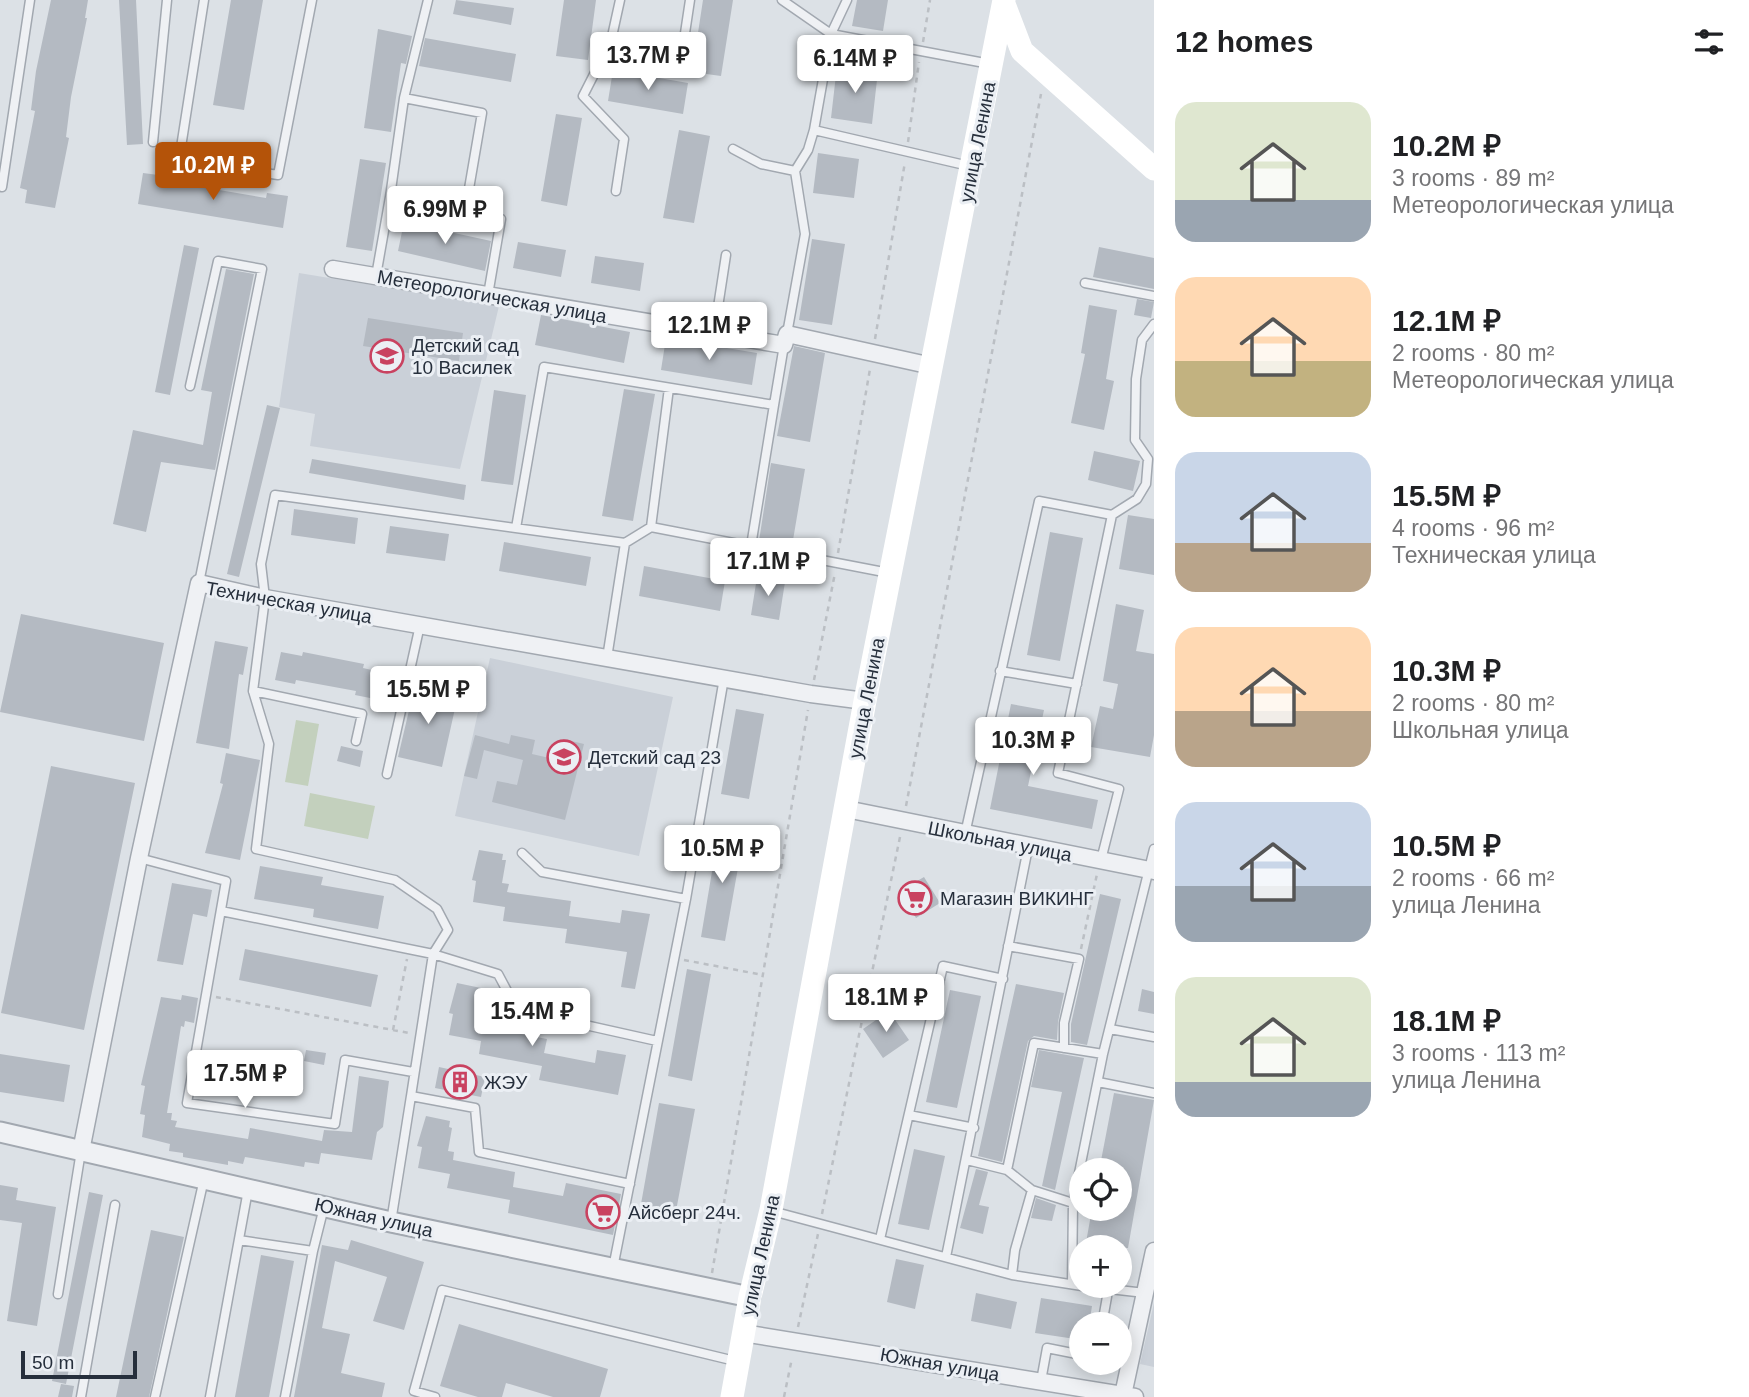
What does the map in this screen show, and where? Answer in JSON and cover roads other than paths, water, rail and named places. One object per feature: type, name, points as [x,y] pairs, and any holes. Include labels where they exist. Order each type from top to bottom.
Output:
[{"type":"main road","name":"улица Ленина","points":[[732,1397],[750,1297],[771,1210],[864,701],[1004,2]]},
{"type":"main road","points":[[1004,2],[1022,51],[1154,169]]},
{"type":"street","name":"Метеорологическая улица","points":[[333,269],[714,333],[873,351],[932,366]]},
{"type":"street","name":"Техническая улица","points":[[81,1151],[139,858],[199,583],[265,598],[864,701]]},
{"type":"street","name":"Школьная улица","points":[[846,809],[1152,871]]},
{"type":"street","name":"Южная улица","points":[[0,1132],[391,1222],[750,1297]]},
{"type":"street","points":[[1129,1396],[1154,1251]]},
{"type":"street","name":"Южная улица","points":[[743,1333],[1129,1396]]},
{"type":"lane","points":[[2,187],[30,0]]},
{"type":"lane","points":[[153,142],[167,0]]},
{"type":"lane","points":[[204,0],[179,160],[278,175],[312,0]]},
{"type":"lane","points":[[376,276],[404,99],[428,0]]},
{"type":"lane","points":[[615,191],[624,139],[583,96],[611,41],[620,0]]},
{"type":"lane","points":[[611,41],[682,53],[690,0]]},
{"type":"lane","points":[[782,0],[831,34],[993,64]]},
{"type":"lane","points":[[751,546],[805,234],[795,171],[808,150],[831,34],[848,0]]},
{"type":"lane","points":[[404,99],[482,113],[465,212]]},
{"type":"lane","points":[[814,130],[972,167]]},
{"type":"lane","points":[[733,149],[761,164],[795,171]]},
{"type":"lane","points":[[390,197],[501,219],[488,295]]},
{"type":"lane","points":[[714,333],[726,255]]},
{"type":"lane","points":[[190,386],[218,261],[262,269],[199,583]]},
{"type":"lane","points":[[1084,284],[1154,296]]},
{"type":"lane","points":[[965,834],[1039,501],[1112,515],[1137,499],[1146,484],[1148,459],[1135,440],[1136,379],[1142,340],[1154,324]]},
{"type":"lane","points":[[516,528],[544,367],[774,405]]},
{"type":"lane","points":[[651,527],[669,388]]},
{"type":"lane","points":[[391,1222],[433,954],[448,930],[436,909],[395,880],[256,849],[269,744],[253,691],[265,598],[261,564],[275,495],[625,543],[651,527],[890,573]]},
{"type":"lane","points":[[1101,860],[1119,789],[1058,773],[1112,515]]},
{"type":"lane","points":[[607,658],[625,543]]},
{"type":"lane","points":[[387,775],[420,625]]},
{"type":"lane","points":[[1000,671],[1077,684]]},
{"type":"lane","points":[[613,1268],[686,899],[724,678]]},
{"type":"lane","points":[[253,691],[362,714],[356,741]]},
{"type":"lane","points":[[946,1257],[1028,848]]},
{"type":"lane","points":[[1082,1158],[1103,1054],[1152,871],[1154,849]]},
{"type":"lane","points":[[522,853],[542,872],[686,899]]},
{"type":"lane","points":[[139,858],[226,881],[187,1103],[335,1124],[345,1060],[413,1072]]},
{"type":"lane","points":[[221,911],[433,954],[498,974],[514,1004],[535,1012],[657,1041]]},
{"type":"lane","points":[[1008,946],[1079,959],[1064,1023],[1064,1048]]},
{"type":"lane","points":[[880,1240],[943,966],[1003,979]]},
{"type":"lane","points":[[1110,1029],[1154,1037]]},
{"type":"lane","points":[[1007,1170],[1034,1043],[1103,1054]]},
{"type":"lane","points":[[1098,1082],[1154,1093]]},
{"type":"lane","points":[[411,1096],[475,1108],[479,1152],[630,1184]]},
{"type":"lane","points":[[909,1115],[974,1128]]},
{"type":"lane","points":[[58,1294],[81,1151]]},
{"type":"lane","points":[[967,1160],[1007,1170],[1032,1190],[1069,1202]]},
{"type":"lane","points":[[155,1397],[204,1179]]},
{"type":"lane","points":[[210,1397],[248,1189]]},
{"type":"lane","points":[[1012,1275],[1015,1250],[1032,1190]]},
{"type":"lane","points":[[81,1397],[115,1205]]},
{"type":"lane","points":[[285,1397],[313,1251],[325,1206]]},
{"type":"lane","points":[[771,1210],[1012,1275],[1069,1284]]},
{"type":"lane","points":[[239,1240],[313,1251]]},
{"type":"lane","points":[[435,1397],[414,1391],[442,1290],[738,1362]]},
{"type":"lane","points":[[1132,1292],[1145,1293]]},
{"type":"lane","points":[[1041,1381],[1047,1348],[1069,1352]]},
{"type":"place","name":"Детский сад 10 Василек","points":[[387,356]]},
{"type":"place","name":"Детский сад 23","points":[[564,757]]},
{"type":"place","name":"Магазин ВИКИНГ","points":[[915,898]]},
{"type":"place","name":"ЖЭУ","points":[[460,1082]]},
{"type":"place","name":"Айсберг 24ч.","points":[[603,1212]]}]
